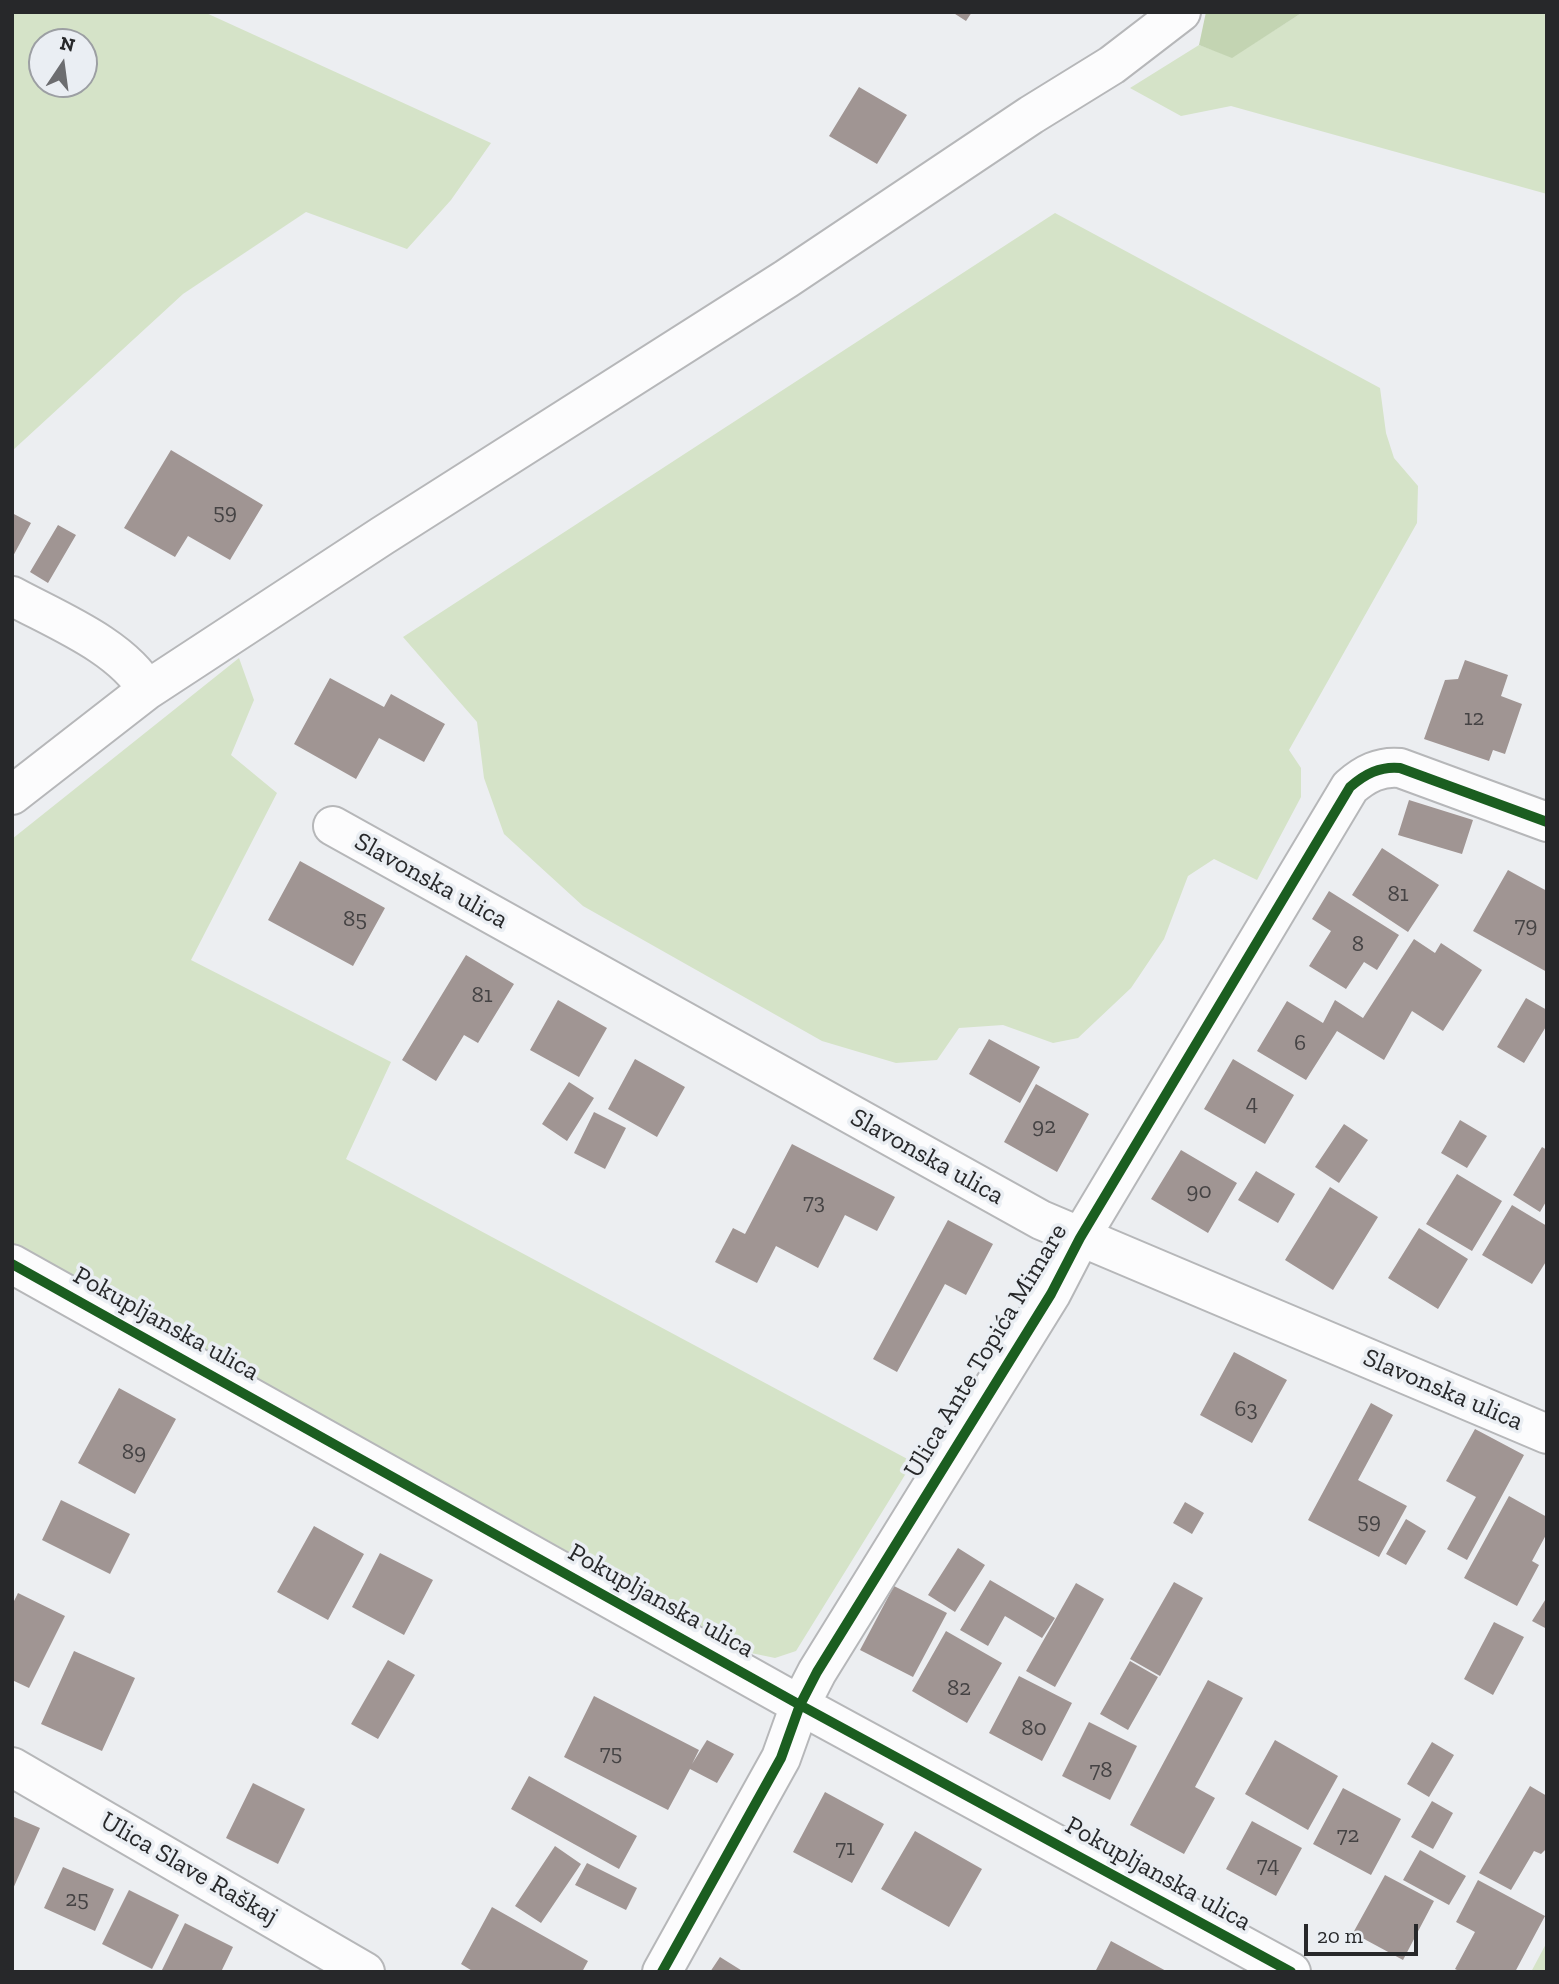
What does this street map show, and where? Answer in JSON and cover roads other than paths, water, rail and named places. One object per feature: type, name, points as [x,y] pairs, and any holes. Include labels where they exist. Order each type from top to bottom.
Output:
[{"type":"street","points":[[12,795],[148,690],[382,536],[786,279],[1031,115],[1112,65],[1181,12]]},
{"type":"street","points":[[12,596],[118,656],[134,670],[148,690]]},
{"type":"street","name":"Ulica Ante Topića Mimare","points":[[662,1972],[780,1758],[800,1705],[824,1661],[1045,1305],[1080,1238],[1350,787],[1362,776],[1374,771],[1401,768],[1547,822]]},
{"type":"street","name":"Slavonska ulica","points":[[333,826],[1029,1214],[1080,1238],[1547,1434]]},
{"type":"street","name":"Pokupljanska ulica","points":[[12,1264],[800,1705],[1291,1972]]},
{"type":"street","name":"Ulica Slave Raškaj","points":[[12,1767],[365,1972]]}]
